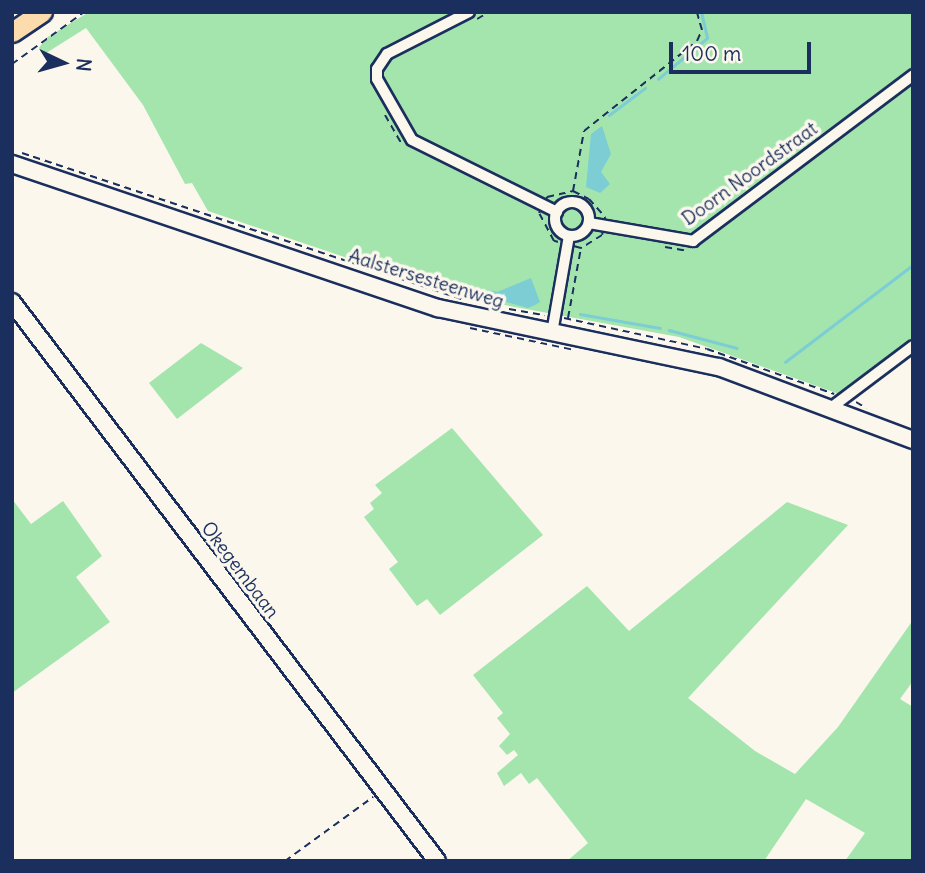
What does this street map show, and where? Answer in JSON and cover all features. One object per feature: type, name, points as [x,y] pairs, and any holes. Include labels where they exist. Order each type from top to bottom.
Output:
[{"type":"highway","points":[[12,32],[42,12]]},
{"type":"main road","name":"Aalstersesteenweg","points":[[12,164],[438,309],[719,367],[913,440]]},
{"type":"main road","name":"Okegembaan","points":[[12,302],[437,861]]},
{"type":"street","points":[[469,12],[387,54],[377,69],[377,79],[412,140],[557,212]]},
{"type":"street","name":"Doorn Noordstraat","points":[[589,223],[693,241],[913,75]]},
{"type":"street","points":[[552,333],[568,241],[556,226],[557,212],[567,203],[580,203],[588,211],[589,223],[583,233],[568,241]]},
{"type":"street","points":[[828,410],[913,346]]},
{"type":"path","points":[[12,64],[85,12]]},
{"type":"path","points":[[465,24],[489,12]]},
{"type":"path","points":[[573,191],[584,131],[697,41],[702,30],[697,12]]},
{"type":"path","points":[[380,105],[398,140],[407,148]]},
{"type":"path","points":[[12,150],[474,302]]},
{"type":"path","points":[[568,319],[581,248],[602,235],[605,217],[593,202],[573,191],[547,197],[538,214],[548,233],[558,244],[568,241],[581,248]]},
{"type":"path","points":[[506,309],[568,319],[707,349],[844,398],[872,414]]},
{"type":"path","points":[[285,861],[383,790]]},
{"type":"green space","points":[[89,12],[913,12],[913,340],[839,394],[679,337],[466,298],[208,211],[192,183],[185,184],[143,105],[86,28],[43,55],[39,48],[46,38]]},
{"type":"green space","points":[[201,343],[243,368],[177,419],[149,383]]},
{"type":"green space","points":[[452,428],[543,535],[440,615],[427,599],[417,606],[389,569],[398,562],[364,517],[374,509],[370,503],[382,493],[375,485]]},
{"type":"green space","points":[[12,499],[31,524],[63,501],[102,556],[76,577],[110,622],[12,693]]},
{"type":"green space","points":[[787,502],[848,525],[688,698],[755,751],[795,774],[838,727],[913,620],[913,681],[900,699],[913,707],[913,861],[845,861],[865,833],[806,799],[764,861],[567,861],[588,843],[537,778],[529,784],[521,773],[504,786],[497,773],[518,755],[514,750],[507,755],[499,746],[510,734],[497,718],[503,713],[473,675],[587,586],[629,631]]},
{"type":"water","points":[[602,126],[611,154],[601,172],[610,184],[600,193],[586,187],[591,134]]},
{"type":"water","points":[[531,278],[540,302],[535,305],[528,308],[488,297],[490,290],[497,292]]},
{"type":"waterway","points":[[658,79],[707,38],[701,12]]},
{"type":"waterway","points":[[609,115],[645,88]]},
{"type":"waterway","points":[[785,362],[913,265]]},
{"type":"waterway","points":[[580,314],[660,328]]},
{"type":"waterway","points":[[669,330],[737,348]]}]
